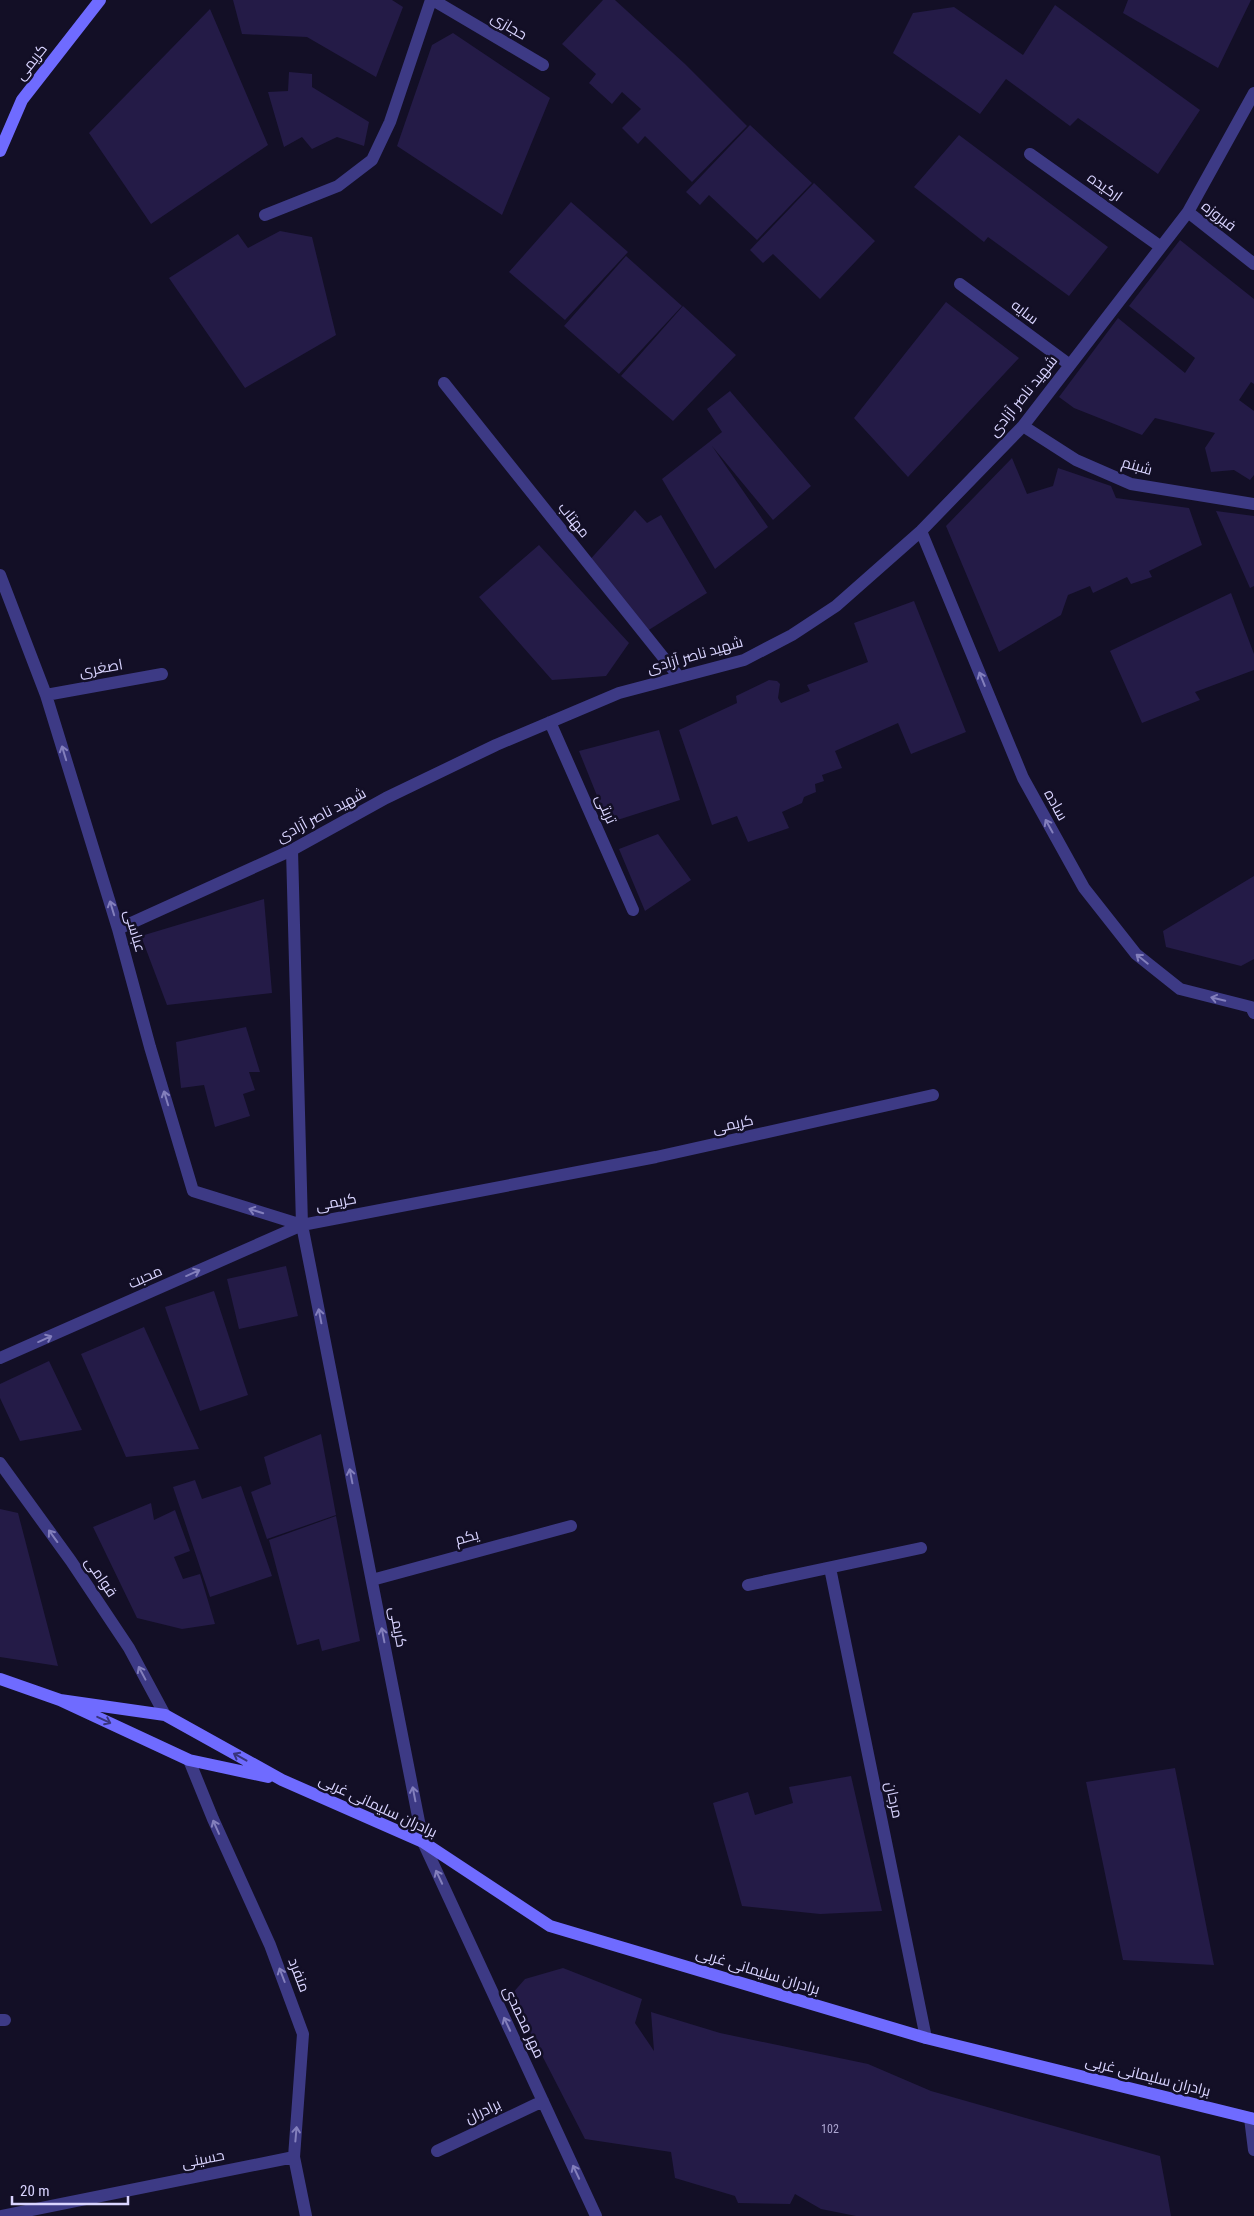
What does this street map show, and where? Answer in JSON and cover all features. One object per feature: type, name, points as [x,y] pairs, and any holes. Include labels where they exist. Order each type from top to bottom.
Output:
[{"type":"main road","name":"کریمی","points":[[0,150],[22,100],[100,0]]},
{"type":"main road","name":"برادران سلیمانی غربی","points":[[0,1679],[60,1700],[189,1760],[282,1780]]},
{"type":"main road","name":"برادران سلیمانی غربی","points":[[60,1700],[165,1715],[282,1780],[423,1842],[550,1926],[926,2038],[1252,2118]]},
{"type":"street","name":"حجازی","points":[[432,0],[543,66]]},
{"type":"street","points":[[265,215],[338,186],[372,160],[390,122],[432,0]]},
{"type":"street","name":"شهید ناصر آزادی","points":[[118,929],[292,850],[386,798],[496,745],[619,693],[744,660],[792,635],[836,606],[921,531],[1024,426],[1188,212],[1254,93]]},
{"type":"street","name":"ارکیده","points":[[1030,154],[1161,247]]},
{"type":"street","name":"فیروزه","points":[[1188,212],[1254,264]]},
{"type":"street","name":"سایه","points":[[960,284],[1070,365]]},
{"type":"street","name":"مهتاب","points":[[444,383],[679,677]]},
{"type":"street","name":"شبنم","points":[[1024,426],[1076,460],[1131,484],[1254,504]]},
{"type":"street","name":"ساده","points":[[921,531],[1022,778],[1084,888],[1136,954],[1180,989],[1253,1008]]},
{"type":"street","name":"عباسی","points":[[0,575],[46,694],[118,929],[150,1047],[194,1192],[302,1226]]},
{"type":"street","name":"اصغری","points":[[46,694],[162,674]]},
{"type":"street","name":"تربتی","points":[[550,722],[633,910]]},
{"type":"street","points":[[292,850],[302,1226]]},
{"type":"street","name":"کریمی","points":[[423,1842],[302,1226],[656,1157],[933,1095]]},
{"type":"street","name":"محبت","points":[[0,1358],[302,1226]]},
{"type":"street","name":"قوامی","points":[[0,1463],[70,1560],[129,1648],[165,1715]]},
{"type":"street","name":"یکم","points":[[372,1580],[571,1526]]},
{"type":"street","points":[[748,1585],[921,1548]]},
{"type":"street","name":"مرجان","points":[[830,1568],[926,2038]]},
{"type":"street","name":"منفرد","points":[[189,1760],[212,1819],[270,1945],[303,2034],[294,2157],[306,2216]]},
{"type":"street","name":"مهر محمدی","points":[[423,1842],[596,2216]]},
{"type":"street","name":"برادران","points":[[437,2151],[543,2101]]},
{"type":"street","points":[[1252,2118],[1254,2150]]},
{"type":"street","name":"حسینی","points":[[2,2216],[294,2157]]},
{"type":"building","points":[[233,0],[392,0],[403,7],[376,77],[307,37],[242,34]]},
{"type":"building","points":[[603,0],[615,0],[685,64],[747,126],[692,182],[645,136],[638,144],[622,128],[641,109],[622,92],[612,104],[589,83],[596,74],[562,44]]},
{"type":"building","points":[[1128,0],[1251,0],[1218,68],[1123,13]]},
{"type":"building","points":[[1055,5],[1200,110],[1158,174],[1078,118],[1070,126],[1006,79],[980,114],[893,53],[913,13],[954,7],[1023,55]]},
{"type":"building","points":[[210,9],[268,145],[151,224],[89,133]]},
{"type":"building","points":[[453,33],[550,98],[502,215],[397,146],[432,45]]},
{"type":"building","points":[[289,72],[312,74],[312,87],[369,122],[364,146],[337,137],[312,149],[302,137],[284,147],[268,92],[288,91]]},
{"type":"building","points":[[750,125],[812,183],[757,240],[709,195],[700,205],[686,192]]},
{"type":"building","points":[[959,135],[1108,247],[1069,296],[988,237],[984,242],[914,187]]},
{"type":"building","points":[[814,183],[875,241],[820,299],[773,254],[763,263],[750,250]]},
{"type":"building","points":[[571,202],[628,252],[565,320],[509,272]]},
{"type":"building","points":[[280,231],[312,237],[336,335],[245,388],[169,278],[238,234],[248,248]]},
{"type":"building","points":[[1180,240],[1254,299],[1254,384],[1251,382],[1239,400],[1254,411],[1254,475],[1250,480],[1234,470],[1211,472],[1205,448],[1215,433],[1155,418],[1142,435],[1074,408],[1059,397],[1118,318],[1185,373],[1195,358],[1129,306]]},
{"type":"building","points":[[626,256],[682,306],[619,374],[564,326]]},
{"type":"building","points":[[946,302],[1019,358],[908,477],[854,418]]},
{"type":"building","points":[[683,306],[736,355],[673,421],[621,376]]},
{"type":"building","points":[[730,391],[811,486],[773,520],[712,446],[768,527],[715,569],[662,479],[722,432],[707,409]]},
{"type":"building","points":[[1012,458],[1027,494],[1053,486],[1058,468],[1111,486],[1116,498],[1189,508],[1202,545],[1149,571],[1152,577],[1131,584],[1127,577],[1093,593],[1090,586],[1068,595],[1061,615],[999,652],[946,526]]},
{"type":"building","points":[[635,510],[647,523],[661,515],[707,593],[644,633],[586,564]]},
{"type":"building","points":[[1216,511],[1254,516],[1254,586],[1250,588]]},
{"type":"building","points":[[539,545],[629,643],[606,676],[552,680],[479,597]]},
{"type":"building","points":[[1231,593],[1254,654],[1254,670],[1195,692],[1200,700],[1142,723],[1110,651]]},
{"type":"building","points":[[914,601],[966,732],[911,754],[898,723],[835,751],[842,768],[822,775],[824,781],[815,784],[816,792],[804,797],[802,803],[782,812],[789,828],[748,842],[737,816],[712,825],[679,730],[737,703],[736,696],[769,680],[777,681],[780,684],[778,698],[781,703],[810,691],[807,685],[868,662],[854,623]]},
{"type":"building","points":[[659,730],[680,800],[608,823],[579,751]]},
{"type":"building","points":[[658,834],[691,880],[645,911],[619,849]]},
{"type":"building","points":[[1254,876],[1254,959],[1241,966],[1166,947],[1163,931]]},
{"type":"building","points":[[264,899],[272,993],[167,1005],[141,936]]},
{"type":"building","points":[[246,1027],[260,1072],[249,1072],[255,1090],[243,1094],[250,1116],[215,1127],[204,1085],[181,1088],[176,1042]]},
{"type":"building","points":[[286,1266],[298,1316],[239,1329],[227,1279]]},
{"type":"building","points":[[214,1291],[248,1395],[200,1411],[165,1307]]},
{"type":"building","points":[[144,1327],[199,1449],[126,1457],[81,1354]]},
{"type":"building","points":[[49,1361],[82,1430],[20,1441],[0,1398],[0,1384]]},
{"type":"building","points":[[321,1434],[336,1515],[267,1539],[251,1492],[271,1484],[264,1457]]},
{"type":"building","points":[[195,1480],[202,1499],[241,1486],[272,1576],[210,1597],[173,1487]]},
{"type":"building","points":[[151,1503],[154,1520],[175,1510],[190,1551],[174,1557],[183,1579],[200,1574],[215,1624],[182,1629],[137,1618],[93,1527]]},
{"type":"building","points":[[0,1509],[18,1513],[58,1666],[0,1657]]},
{"type":"building","points":[[336,1516],[360,1641],[322,1651],[319,1639],[297,1645],[269,1540]]},
{"type":"building","points":[[1175,1768],[1214,1965],[1123,1960],[1086,1782]]},
{"type":"building","points":[[851,1776],[882,1911],[820,1914],[742,1906],[713,1803],[748,1792],[755,1815],[793,1803],[789,1787]]},
{"type":"building","points":[[563,1968],[642,1999],[635,2023],[654,2051],[651,2012],[720,2033],[868,2064],[931,2091],[1160,2156],[1171,2216],[856,2216],[821,2209],[795,2194],[790,2204],[738,2203],[735,2196],[675,2178],[671,2152],[585,2139],[511,1995],[525,1979]]}]
